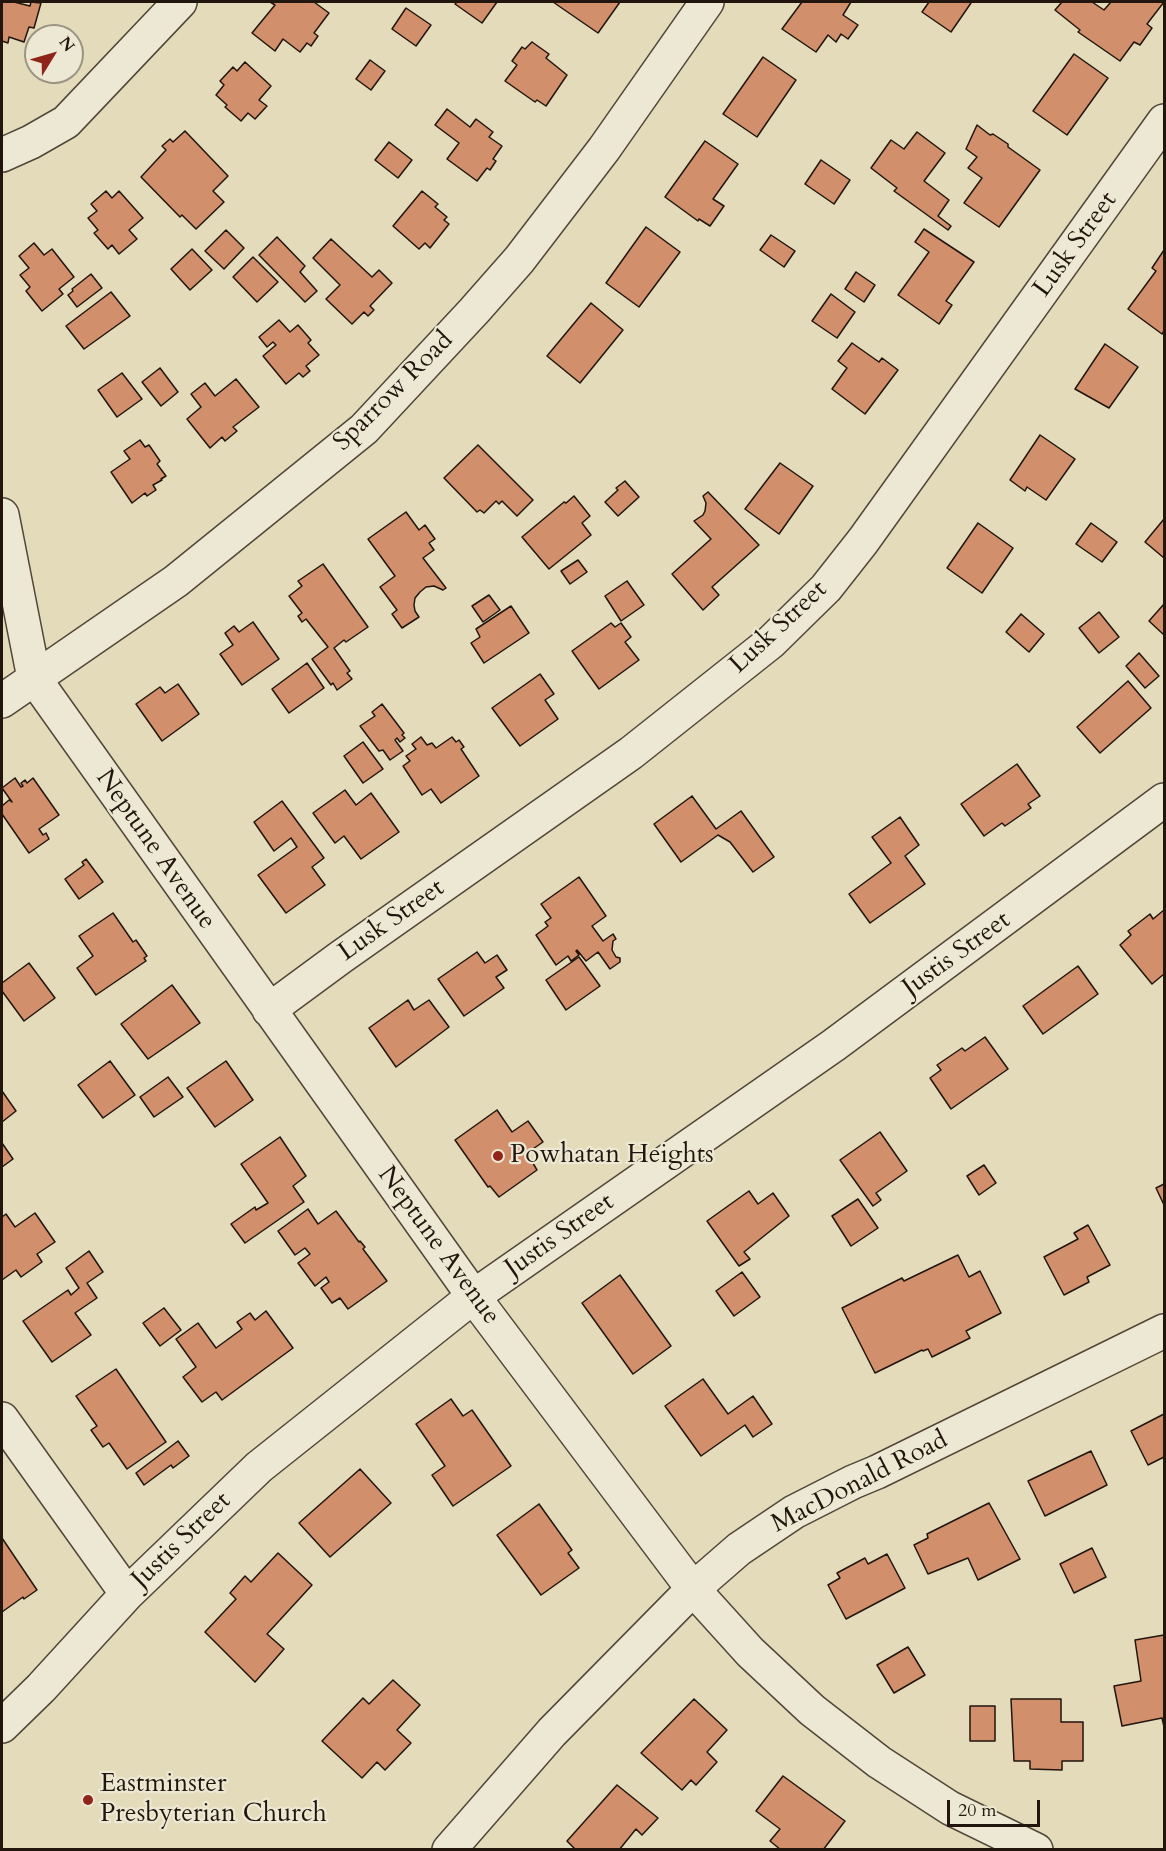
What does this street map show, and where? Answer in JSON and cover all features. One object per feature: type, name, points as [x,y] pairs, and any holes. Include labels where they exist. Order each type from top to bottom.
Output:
[{"type":"street","points":[[2,154],[31,142],[66,122],[180,2]]},
{"type":"street","name":"Sparrow Road","points":[[2,701],[176,581],[364,429],[519,260],[604,149],[707,2]]},
{"type":"street","name":"Lusk Street","points":[[269,1010],[631,753],[771,642],[826,588],[863,541],[1164,121]]},
{"type":"street","name":"Neptune Avenue","points":[[2,515],[34,678],[474,1296],[693,1588],[750,1652],[804,1703],[879,1762],[950,1809],[1036,1850]]},
{"type":"street","name":"Justis Street","points":[[2,1726],[41,1688],[127,1594],[259,1467],[474,1296],[834,1045],[1164,800]]},
{"type":"street","name":"MacDonald Road","points":[[449,1850],[552,1732],[693,1588],[739,1549],[794,1512],[1164,1331]]},
{"type":"street","points":[[2,1419],[127,1594]]},
{"type":"building","points":[[2,2],[30,6],[31,2],[41,3],[35,24],[24,24],[24,42],[9,37],[8,43],[2,41]]},
{"type":"building","points":[[270,2],[314,2],[329,13],[314,33],[318,36],[311,46],[307,43],[300,52],[283,39],[275,51],[252,33],[275,5]]},
{"type":"building","points":[[457,2],[497,2],[482,23],[455,4]]},
{"type":"building","points":[[553,2],[620,2],[598,33]]},
{"type":"building","points":[[802,2],[851,2],[843,15],[858,25],[848,39],[841,34],[836,42],[828,35],[816,52],[782,29]]},
{"type":"building","points":[[929,2],[971,3],[951,32],[922,12]]},
{"type":"building","points":[[1062,2],[1092,2],[1104,10],[1111,2],[1164,2],[1147,24],[1152,28],[1140,45],[1134,42],[1120,61],[1078,32],[1080,30],[1055,10]]},
{"type":"building","points":[[406,8],[431,25],[416,46],[392,29]]},
{"type":"building","points":[[532,42],[549,54],[546,58],[567,75],[546,106],[537,100],[535,102],[505,81],[517,65],[512,61],[522,47],[525,49]]},
{"type":"building","points":[[1074,54],[1108,78],[1067,135],[1033,111]]},
{"type":"building","points":[[763,57],[796,80],[757,137],[723,114]]},
{"type":"building","points":[[370,60],[385,71],[371,90],[356,79]]},
{"type":"building","points":[[245,62],[271,86],[259,100],[267,106],[255,119],[248,113],[241,121],[225,107],[227,105],[216,95],[224,85],[220,81],[233,67],[237,71]]},
{"type":"building","points":[[447,109],[470,127],[476,119],[493,132],[489,137],[502,146],[493,159],[496,161],[490,170],[487,168],[477,181],[447,159],[459,143],[435,125]]},
{"type":"building","points":[[977,125],[1008,144],[1008,147],[1040,170],[999,227],[964,203],[982,178],[968,168],[977,157],[966,149]]},
{"type":"building","points":[[185,131],[228,176],[213,191],[224,202],[196,229],[182,215],[180,217],[141,177],[166,150],[162,146],[170,139],[173,142]]},
{"type":"building","points":[[917,132],[945,153],[924,181],[949,200],[938,216],[951,226],[948,230],[894,191],[897,188],[871,168],[891,140],[904,149]]},
{"type":"building","points":[[705,141],[738,164],[713,199],[724,206],[710,226],[699,219],[698,221],[665,197]]},
{"type":"building","points":[[389,142],[412,160],[398,178],[375,160]]},
{"type":"building","points":[[821,160],[850,180],[834,204],[805,184]]},
{"type":"building","points":[[106,191],[112,198],[119,191],[143,218],[129,230],[137,239],[119,254],[112,245],[108,249],[94,233],[98,230],[88,218],[97,211],[91,204]]},
{"type":"building","points":[[422,191],[438,204],[435,207],[447,217],[444,220],[449,224],[430,248],[425,243],[419,249],[393,226]]},
{"type":"building","points":[[646,227],[680,252],[639,307],[606,283]]},
{"type":"building","points":[[924,229],[974,262],[946,301],[952,305],[939,324],[898,295],[929,252],[915,242]]},
{"type":"building","points":[[226,230],[244,248],[224,269],[205,251]]},
{"type":"building","points":[[771,235],[795,251],[784,267],[760,250]]},
{"type":"building","points":[[277,237],[305,266],[300,272],[317,291],[305,302],[259,255]]},
{"type":"building","points":[[331,239],[372,277],[379,270],[392,283],[370,306],[374,310],[368,316],[364,312],[352,324],[326,299],[340,285],[313,258]]},
{"type":"building","points":[[34,243],[44,255],[52,249],[74,277],[59,289],[63,294],[42,311],[26,291],[30,287],[20,275],[29,268],[19,256]]},
{"type":"building","points":[[192,249],[212,270],[190,290],[171,269]]},
{"type":"building","points":[[1164,250],[1164,331],[1162,334],[1128,309],[1156,271],[1152,268]]},
{"type":"building","points":[[253,257],[278,282],[257,302],[233,277]]},
{"type":"building","points":[[856,272],[875,285],[864,302],[845,289]]},
{"type":"building","points":[[91,274],[102,288],[77,307],[68,295]]},
{"type":"building","points":[[111,292],[130,316],[84,349],[66,326]]},
{"type":"building","points":[[831,294],[855,312],[837,338],[812,321]]},
{"type":"building","points":[[591,303],[623,330],[580,383],[547,356]]},
{"type":"building","points":[[279,320],[290,332],[298,325],[311,340],[308,343],[319,355],[306,366],[310,371],[303,377],[299,373],[286,384],[263,356],[276,345],[273,342],[267,347],[259,337]]},
{"type":"building","points":[[852,343],[879,362],[882,358],[898,370],[865,414],[832,389],[847,368],[838,361]]},
{"type":"building","points":[[1105,344],[1138,367],[1109,408],[1075,389]]},
{"type":"building","points":[[160,368],[178,392],[161,406],[142,382]]},
{"type":"building","points":[[122,373],[142,399],[117,417],[98,390]]},
{"type":"building","points":[[236,379],[259,407],[233,427],[237,431],[225,441],[222,437],[210,448],[187,419],[201,407],[191,394],[205,383],[215,396]]},
{"type":"building","points":[[1040,435],[1075,459],[1046,500],[1027,487],[1025,491],[1010,480]]},
{"type":"building","points":[[140,440],[145,447],[149,445],[160,461],[157,464],[166,476],[153,485],[156,490],[147,496],[145,493],[132,503],[111,472],[130,459],[124,451]]},
{"type":"building","points":[[478,445],[533,500],[517,516],[502,501],[499,504],[496,501],[484,513],[480,510],[477,512],[444,478]]},
{"type":"building","points":[[780,463],[813,486],[779,534],[745,509]]},
{"type":"building","points":[[625,481],[639,497],[618,516],[605,502]]},
{"type":"building","points":[[708,492],[759,545],[712,587],[719,595],[703,610],[672,574],[711,539],[694,521],[705,511],[706,503],[703,496]]},
{"type":"building","points":[[574,496],[590,516],[582,523],[591,535],[549,569],[522,537]]},
{"type":"building","points":[[406,512],[419,530],[425,525],[435,539],[429,543],[434,550],[423,558],[446,588],[443,590],[434,586],[426,587],[420,592],[415,598],[414,605],[419,617],[402,628],[392,614],[397,610],[380,587],[395,576],[368,539]]},
{"type":"building","points":[[1164,519],[1164,558],[1145,542]]},
{"type":"building","points":[[978,523],[1013,548],[982,593],[947,568]]},
{"type":"building","points":[[1091,523],[1117,542],[1102,562],[1076,544]]},
{"type":"building","points":[[578,560],[587,572],[570,584],[561,571]]},
{"type":"building","points":[[323,564],[368,627],[334,648],[350,671],[347,673],[352,679],[337,690],[312,659],[328,647],[306,619],[302,622],[298,616],[302,613],[289,596],[302,586],[298,581]]},
{"type":"building","points":[[627,581],[644,605],[621,621],[605,596]]},
{"type":"building","points":[[489,595],[500,610],[483,622],[472,606]]},
{"type":"building","points":[[1164,604],[1164,635],[1149,621]]},
{"type":"building","points":[[511,606],[529,633],[484,663],[471,643],[480,637],[476,629]]},
{"type":"building","points":[[1099,612],[1119,637],[1099,653],[1079,628]]},
{"type":"building","points":[[1021,614],[1044,634],[1029,652],[1006,632]]},
{"type":"building","points":[[253,622],[279,659],[242,685],[220,654],[233,645],[225,633],[234,626],[239,632]]},
{"type":"building","points":[[611,623],[615,627],[621,623],[631,637],[625,642],[639,660],[599,689],[572,651]]},
{"type":"building","points":[[1139,653],[1159,676],[1145,688],[1126,666]]},
{"type":"building","points":[[307,663],[324,688],[289,713],[272,689]]},
{"type":"building","points":[[540,674],[554,694],[545,700],[558,719],[520,746],[492,708]]},
{"type":"building","points":[[1128,681],[1151,708],[1100,753],[1077,727]]},
{"type":"building","points":[[178,684],[199,714],[162,741],[136,704],[160,687],[165,693]]},
{"type":"building","points":[[382,704],[404,733],[402,735],[405,738],[400,742],[397,738],[395,740],[403,751],[390,760],[383,750],[379,751],[360,726],[375,716],[372,712]]},
{"type":"building","points":[[421,737],[427,745],[432,743],[436,748],[452,737],[456,742],[459,740],[464,747],[461,749],[479,776],[441,803],[431,789],[422,795],[403,766],[410,761],[406,756],[416,749],[412,744]]},
{"type":"building","points":[[363,742],[383,769],[363,783],[344,756]]},
{"type":"building","points":[[1017,764],[1040,796],[1028,804],[1031,808],[1005,826],[1002,823],[984,836],[961,804]]},
{"type":"building","points":[[15,778],[21,787],[23,786],[21,783],[25,780],[27,783],[33,778],[59,815],[39,829],[43,835],[46,833],[49,839],[29,853],[2,814],[2,806],[9,800],[12,802],[2,788]]},
{"type":"building","points":[[345,790],[356,805],[371,793],[399,832],[361,859],[344,836],[335,843],[313,813]]},
{"type":"building","points":[[692,796],[716,829],[741,811],[774,857],[753,872],[730,842],[718,835],[681,862],[654,824]]},
{"type":"building","points":[[282,801],[324,858],[312,867],[325,885],[286,913],[258,875],[297,847],[291,838],[274,851],[254,822]]},
{"type":"building","points":[[900,817],[919,845],[905,856],[925,884],[870,923],[849,894],[891,863],[872,837]]},
{"type":"building","points":[[86,859],[103,882],[79,899],[65,879],[84,865],[82,862]]},
{"type":"building","points":[[579,877],[606,916],[592,926],[603,941],[613,934],[616,939],[613,941],[612,950],[616,957],[620,958],[620,962],[610,969],[598,952],[586,961],[577,950],[579,955],[571,961],[568,956],[556,965],[536,935],[548,926],[545,922],[551,918],[541,904]]},
{"type":"building","points":[[1164,910],[1164,974],[1152,984],[1120,945],[1131,935],[1128,931],[1150,914],[1153,919]]},
{"type":"building","points":[[113,913],[133,942],[136,940],[147,956],[144,958],[146,961],[96,995],[77,968],[93,956],[79,936]]},
{"type":"building","points":[[477,952],[485,963],[497,955],[507,970],[496,977],[504,988],[464,1016],[438,979]]},
{"type":"building","points":[[579,957],[600,986],[566,1010],[546,980]]},
{"type":"building","points":[[29,963],[55,998],[24,1021],[2,991],[2,983]]},
{"type":"building","points":[[1078,966],[1098,994],[1043,1034],[1023,1006]]},
{"type":"building","points":[[172,985],[200,1023],[148,1059],[121,1024]]},
{"type":"building","points":[[408,1000],[414,1010],[429,1000],[449,1027],[396,1067],[369,1028]]},
{"type":"building","points":[[985,1037],[1008,1069],[951,1109],[930,1078],[941,1070],[937,1065],[962,1048],[965,1051]]},
{"type":"building","points":[[110,1061],[135,1095],[103,1118],[78,1085]]},
{"type":"building","points":[[226,1061],[253,1100],[215,1127],[187,1088]]},
{"type":"building","points":[[168,1077],[183,1097],[154,1117],[140,1097]]},
{"type":"building","points":[[2,1091],[16,1111],[2,1122]]},
{"type":"building","name":"Powhatan Heights","points":[[497,1110],[512,1132],[528,1121],[543,1142],[527,1153],[537,1170],[499,1197],[490,1186],[488,1187],[455,1140]]},
{"type":"building","points":[[880,1132],[907,1171],[876,1193],[881,1200],[873,1206],[840,1160]]},
{"type":"building","points":[[280,1137],[306,1176],[293,1186],[304,1202],[245,1243],[231,1224],[255,1207],[256,1210],[268,1203],[241,1164]]},
{"type":"building","points":[[2,1143],[13,1159],[2,1167]]},
{"type":"building","points":[[984,1165],[996,1183],[979,1195],[967,1176]]},
{"type":"building","points":[[1164,1184],[1164,1205],[1156,1188]]},
{"type":"building","points":[[749,1191],[758,1204],[773,1193],[789,1216],[744,1252],[750,1259],[739,1266],[707,1221]]},
{"type":"building","points":[[858,1199],[878,1228],[851,1246],[832,1216]]},
{"type":"building","points":[[308,1209],[318,1224],[336,1211],[365,1247],[363,1249],[387,1281],[348,1309],[340,1298],[332,1303],[321,1288],[329,1282],[326,1277],[315,1286],[298,1263],[310,1254],[305,1248],[295,1255],[278,1231]]},
{"type":"building","points":[[35,1213],[55,1242],[37,1254],[42,1262],[21,1277],[16,1270],[2,1280],[2,1217],[6,1214],[15,1227]]},
{"type":"building","points":[[1088,1225],[1110,1265],[1087,1277],[1089,1282],[1064,1295],[1044,1257],[1078,1239],[1074,1233]]},
{"type":"building","points":[[89,1251],[103,1272],[87,1283],[97,1298],[75,1313],[91,1335],[52,1362],[23,1321],[68,1290],[71,1295],[79,1288],[66,1268]]},
{"type":"building","points":[[958,1255],[969,1277],[980,1271],[1001,1313],[966,1331],[970,1338],[932,1357],[928,1349],[922,1350],[875,1373],[842,1308],[902,1278],[904,1281]]},
{"type":"building","points":[[742,1272],[760,1297],[734,1316],[716,1291]]},
{"type":"building","points":[[620,1275],[671,1346],[633,1374],[582,1303]]},
{"type":"building","points":[[164,1308],[181,1330],[160,1346],[143,1323]]},
{"type":"building","points":[[266,1311],[293,1348],[222,1400],[216,1392],[202,1402],[183,1377],[196,1367],[176,1339],[198,1323],[216,1348],[242,1329],[237,1322],[250,1313],[255,1320]]},
{"type":"building","points":[[116,1369],[166,1442],[127,1469],[109,1443],[103,1447],[91,1430],[97,1426],[76,1396]]},
{"type":"building","points":[[703,1379],[728,1414],[753,1396],[772,1424],[753,1437],[745,1425],[701,1456],[665,1406]]},
{"type":"building","points":[[451,1399],[463,1416],[472,1410],[511,1466],[453,1506],[432,1475],[445,1466],[416,1424]]},
{"type":"building","points":[[1164,1414],[1164,1457],[1148,1465],[1131,1431]]},
{"type":"building","points":[[178,1441],[189,1456],[173,1468],[171,1465],[144,1485],[136,1473]]},
{"type":"building","points":[[1091,1451],[1107,1485],[1045,1516],[1028,1481]]},
{"type":"building","points":[[360,1469],[391,1503],[330,1557],[299,1523]]},
{"type":"building","points":[[989,1503],[1020,1559],[978,1580],[968,1558],[928,1574],[914,1545],[928,1538],[927,1534]]},
{"type":"building","points":[[539,1504],[572,1550],[568,1553],[579,1568],[541,1595],[497,1535]]},
{"type":"building","points":[[2,1538],[37,1590],[2,1612]]},
{"type":"building","points":[[1092,1548],[1106,1577],[1074,1593],[1060,1564]]},
{"type":"building","points":[[278,1553],[312,1585],[267,1634],[284,1649],[255,1682],[205,1632],[236,1599],[230,1593],[245,1576],[251,1582]]},
{"type":"building","points":[[887,1554],[905,1588],[846,1619],[828,1585],[840,1578],[837,1573],[865,1558],[868,1564]]},
{"type":"building","points":[[1164,1635],[1164,1727],[1162,1718],[1122,1726],[1114,1686],[1141,1681],[1135,1640]]},
{"type":"building","points":[[908,1647],[925,1675],[894,1693],[877,1665]]},
{"type":"building","points":[[393,1680],[420,1705],[397,1730],[411,1743],[385,1770],[377,1762],[362,1778],[322,1741],[363,1698],[369,1704]]},
{"type":"building","points":[[694,1699],[727,1730],[707,1752],[717,1762],[696,1785],[691,1780],[682,1790],[641,1753]]},
{"type":"building","points":[[1011,1699],[1061,1699],[1061,1722],[1083,1722],[1083,1761],[1062,1761],[1062,1770],[1030,1769],[1030,1761],[1014,1761]]},
{"type":"building","points":[[970,1706],[995,1706],[995,1741],[970,1741]]},
{"type":"building","points":[[783,1776],[845,1821],[823,1850],[781,1850],[770,1841],[780,1829],[756,1811]]},
{"type":"building","points":[[617,1785],[658,1818],[642,1835],[636,1829],[619,1850],[576,1850],[567,1841]]},
{"type":"place","name":"Powhatan Heights","points":[[498,1156]]},
{"type":"place","name":"Eastminster Presbyterian Church","points":[[88,1800]]}]
